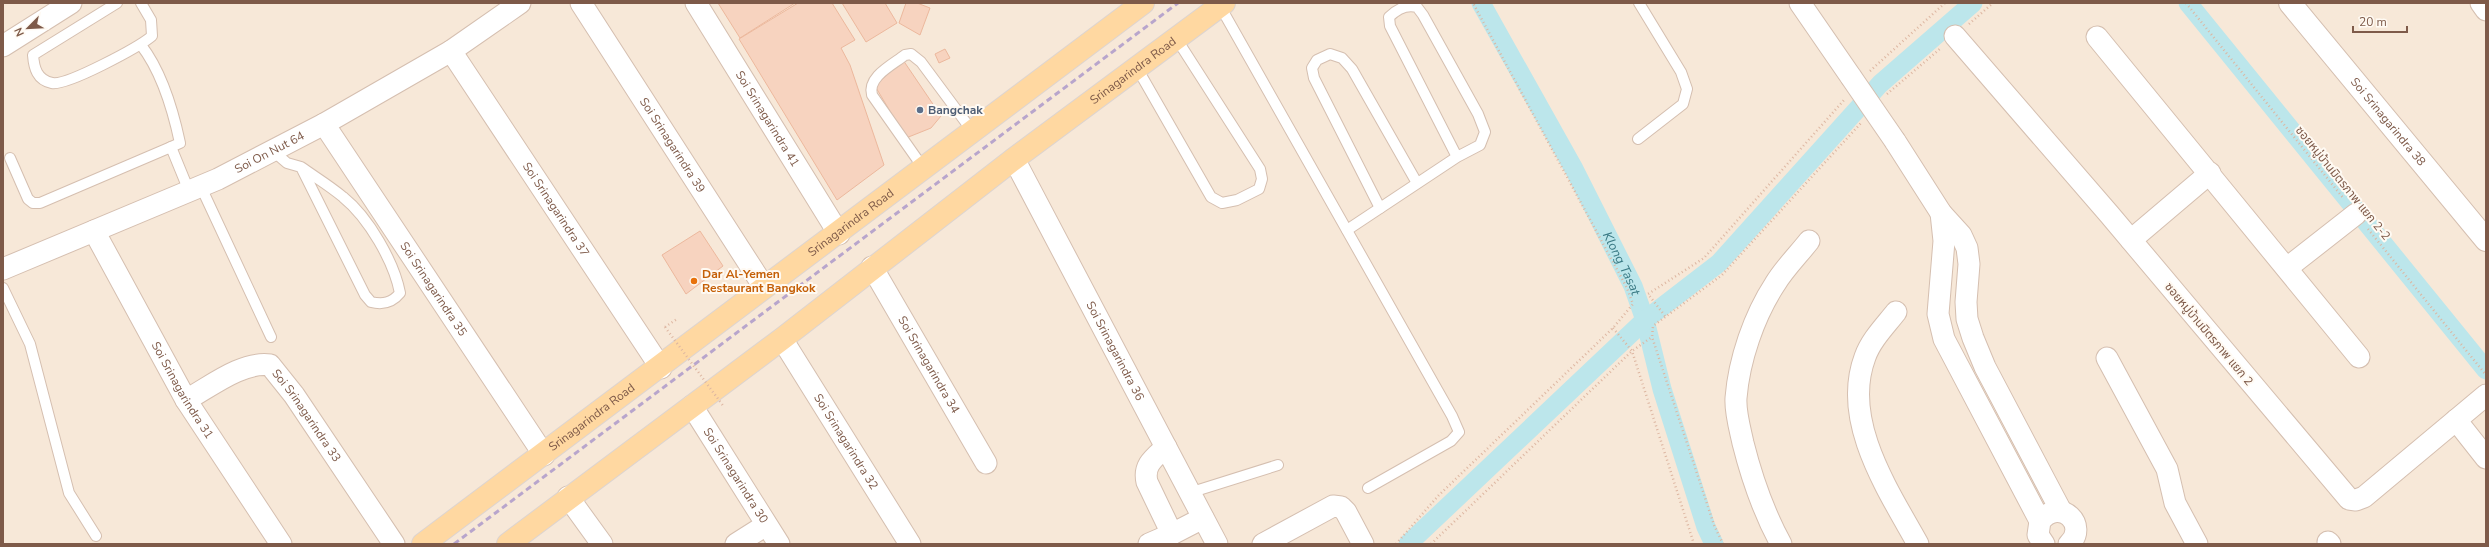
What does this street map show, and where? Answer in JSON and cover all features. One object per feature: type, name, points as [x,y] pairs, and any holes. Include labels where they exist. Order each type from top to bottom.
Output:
[{"type":"main road","name":"Srinagarindra Road","points":[[423,544],[661,368],[764,287],[839,234],[1143,3]]},
{"type":"main road","name":"Srinagarindra Road","points":[[508,544],[568,497],[782,339],[872,267],[1014,159],[1222,4]]},
{"type":"street","points":[[3,46],[71,3]]},
{"type":"street","name":"Soi On Nut 64","points":[[3,269],[195,189],[324,124],[451,51],[520,3]]},
{"type":"street","name":"Soi Srinagarindra 39","points":[[581,3],[764,287]]},
{"type":"street","name":"Soi Srinagarindra 41","points":[[696,3],[839,234]]},
{"type":"street","points":[[1800,3],[1859,76],[1895,141],[1941,212],[1961,235],[1967,248],[1969,264],[1966,308],[1973,338],[1985,367],[2061,511]]},
{"type":"street","name":"Soi Srinagarindra 38","points":[[2290,3],[2486,240]]},
{"type":"street","points":[[2481,3],[2486,10]]},
{"type":"street","name":"ซอยหมู่บ้านมิตรภาพ แยก 2","points":[[1955,36],[2131,240],[2349,499],[2356,500],[2364,497],[2486,395]]},
{"type":"street","points":[[2097,38],[2210,173],[2359,357]]},
{"type":"street","name":"Soi Srinagarindra 37","points":[[451,51],[661,368]]},
{"type":"street","name":"Soi Srinagarindra 35","points":[[324,124],[544,455]]},
{"type":"street","name":"Soi Srinagarindra 36","points":[[1014,159],[1217,544]]},
{"type":"street","points":[[2131,240],[2210,173]]},
{"type":"street","points":[[1941,212],[1944,241],[1938,314],[1944,339],[2040,521],[2038,535],[2044,544]]},
{"type":"street","points":[[2287,268],[2356,214]]},
{"type":"street","name":"Soi Srinagarindra 31","points":[[94,231],[186,400],[281,544]]},
{"type":"street","points":[[1781,544],[1765,515],[1752,478],[1739,426],[1736,398],[1744,355],[1759,313],[1775,283],[1809,241]]},
{"type":"street","name":"Soi Srinagarindra 34","points":[[872,267],[986,462]]},
{"type":"street","points":[[1896,312],[1876,336],[1865,356],[1858,386],[1860,413],[1865,438],[1892,496],[1918,544]]},
{"type":"street","name":"Soi Srinagarindra 32","points":[[782,339],[910,544]]},
{"type":"street","points":[[2107,358],[2167,469],[2175,503],[2197,544]]},
{"type":"street","name":"Soi Srinagarindra 33","points":[[186,400],[242,369],[262,364],[270,365],[294,395],[394,544]]},
{"type":"street","name":"Soi Srinagarindra 30","points":[[692,406],[779,544]]},
{"type":"street","points":[[2456,420],[2486,458]]},
{"type":"street","points":[[1166,447],[1148,464],[1145,474],[1147,482],[1172,534]]},
{"type":"street","points":[[568,497],[602,544]]},
{"type":"street","points":[[1263,544],[1333,506],[1341,507],[1346,512],[1363,544]]},
{"type":"street","points":[[2040,521],[2052,511],[2061,511],[2068,514],[2076,528],[2075,536],[2069,544]]},
{"type":"street","points":[[1149,544],[1203,518]]},
{"type":"street","points":[[736,544],[766,524]]},
{"type":"lane","points":[[117,3],[33,55],[34,69],[43,80],[54,84],[95,69],[141,45],[152,36],[151,20],[141,3]]},
{"type":"lane","points":[[1638,139],[1683,104],[1687,88],[1681,72],[1639,3]]},
{"type":"lane","points":[[1222,4],[1452,416],[1459,432],[1451,441],[1368,488]]},
{"type":"lane","points":[[1347,230],[1457,156],[1480,144],[1485,132],[1478,114],[1423,15],[1417,8],[1409,5],[1395,11],[1389,17],[1390,26],[1457,156]]},
{"type":"lane","points":[[1136,68],[1212,197],[1222,204],[1237,200],[1259,188],[1262,179],[1260,169],[1176,38]]},
{"type":"lane","points":[[10,158],[28,199],[33,204],[40,203],[180,143],[176,122],[160,80],[141,45]]},
{"type":"lane","points":[[924,170],[872,95],[870,88],[872,81],[905,55],[911,54],[921,62],[973,132]]},
{"type":"lane","points":[[1380,208],[1314,78],[1312,68],[1317,60],[1330,54],[1342,58],[1352,69],[1417,183]]},
{"type":"lane","points":[[171,147],[195,189],[271,337]]},
{"type":"lane","points":[[273,150],[287,163],[301,167],[344,198],[364,218],[396,274],[400,293],[395,300],[378,304],[371,302],[365,295],[301,167]]},
{"type":"lane","points":[[3,288],[30,344],[69,493],[96,536]]},
{"type":"lane","points":[[1189,493],[1278,465]]},
{"type":"path","points":[[1396,544],[1439,495],[1613,328],[1633,304],[1627,288],[1473,3]]},
{"type":"path","points":[[1859,76],[1945,3]]},
{"type":"path","points":[[1886,96],[1994,3]]},
{"type":"path","name":"ซอยหมู่บ้านมิตรภาพ แยก 2-2","points":[[2186,3],[2486,375]]},
{"type":"path","points":[[1665,316],[1648,294],[1704,258],[1846,98]]},
{"type":"path","points":[[1723,544],[1714,525],[1652,337],[1653,326],[1722,275],[1865,119]]},
{"type":"path","points":[[676,319],[665,327],[724,407]]},
{"type":"path","points":[[1613,328],[1632,351],[1694,544]]},
{"type":"path","points":[[1431,544],[1632,351],[1652,337]]},
{"type":"shaded area","points":[[3,3],[2486,3],[2486,544],[3,544]]},
{"type":"building","points":[[718,3],[795,3],[740,38]]},
{"type":"building","points":[[798,3],[832,3],[855,40],[841,48],[850,65],[884,165],[837,200],[739,39]]},
{"type":"building","points":[[842,3],[885,3],[897,23],[866,42]]},
{"type":"building","points":[[906,3],[917,3],[930,8],[920,35],[899,23]]},
{"type":"building","points":[[945,49],[950,58],[939,63],[935,54]]},
{"type":"building","points":[[903,60],[941,116],[931,128],[906,138],[875,86]]},
{"type":"building","points":[[700,231],[723,266],[686,294],[662,255]]},
{"type":"waterway","name":"Klong Tasat","points":[[1481,3],[1574,169],[1633,286],[1645,320],[1662,389],[1706,527],[1714,544]]},
{"type":"waterway","points":[[1408,544],[1645,320],[1719,263],[1880,84],[1973,3]]},
{"type":"waterway","points":[[2188,3],[2486,370]]},
{"type":"railway","points":[[454,544],[1178,3]]},
{"type":"place","name":"Bangchak","points":[[920,110]]},
{"type":"place","name":"Dar Al-Yemen Restaurant Bangkok","points":[[694,281]]}]
